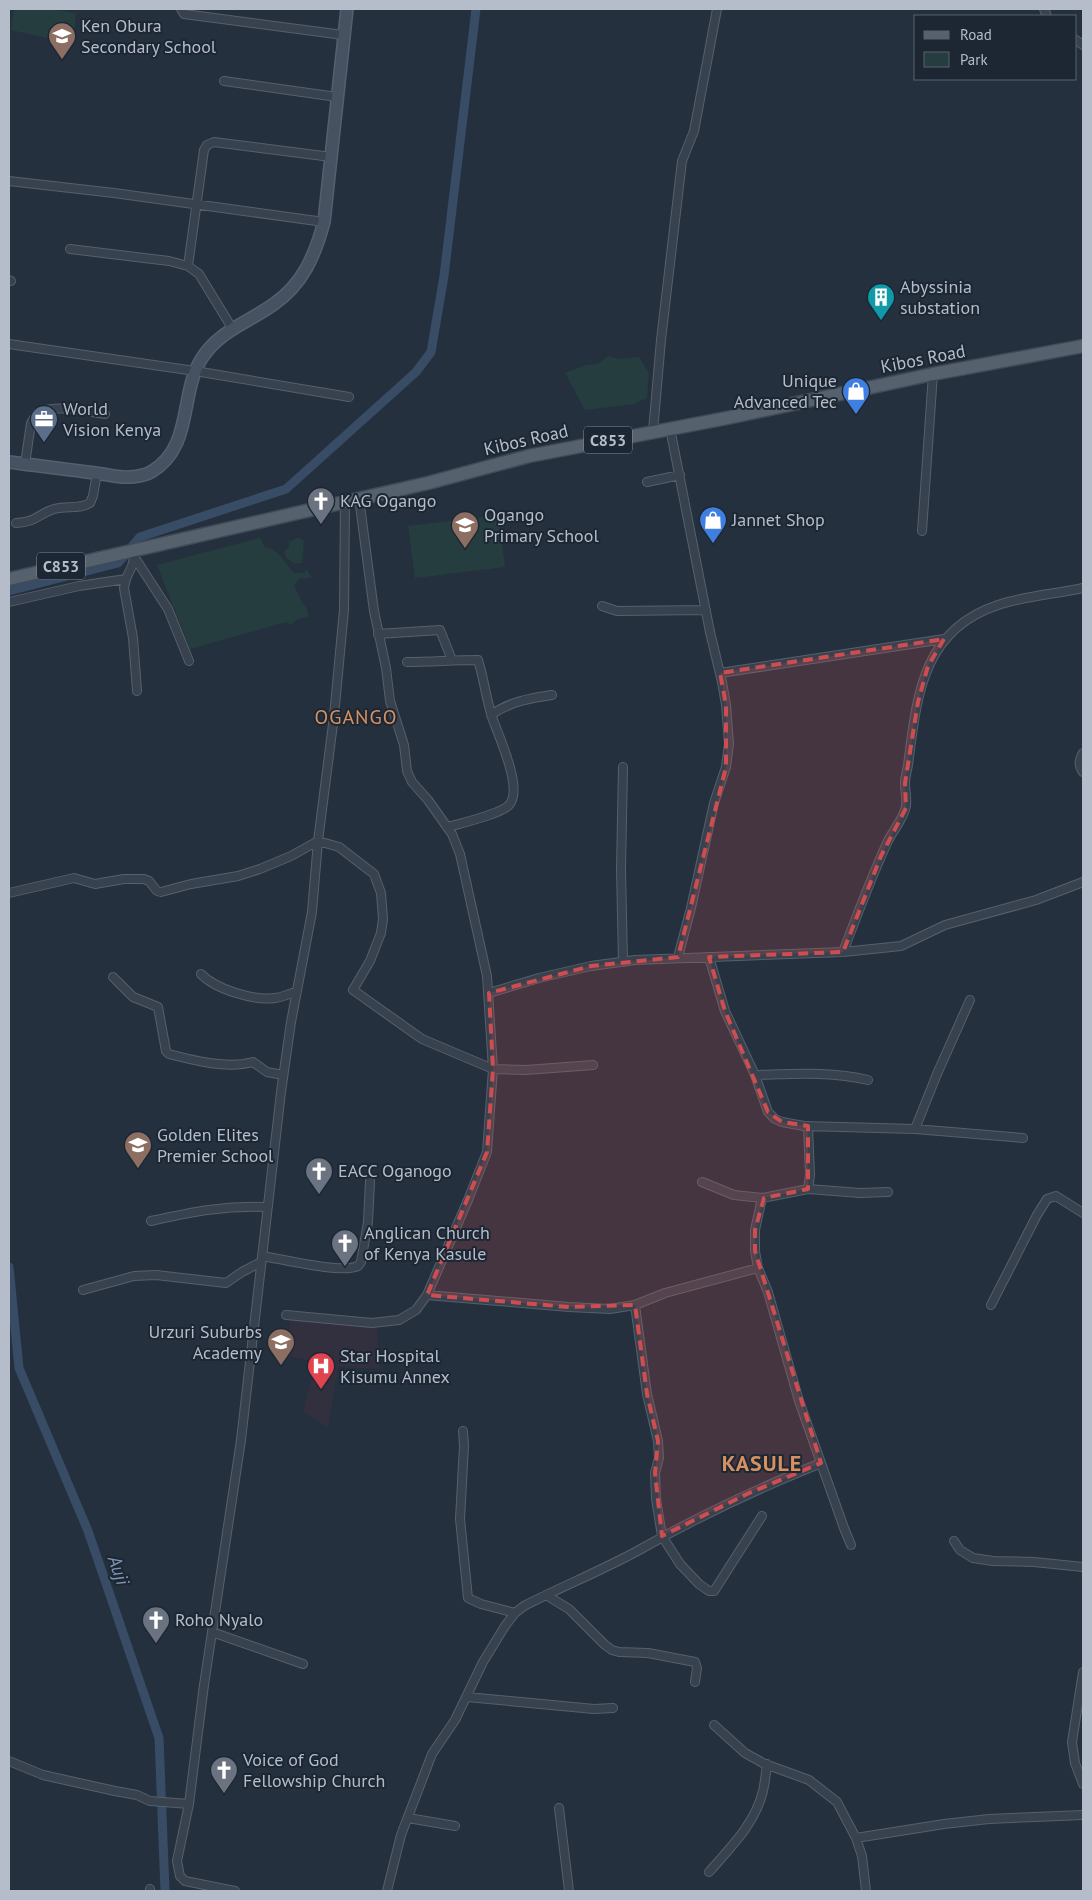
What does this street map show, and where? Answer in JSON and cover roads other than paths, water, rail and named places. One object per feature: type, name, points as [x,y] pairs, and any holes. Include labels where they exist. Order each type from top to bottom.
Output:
[{"type":"main road","name":"Kibos Road","points":[[9,579],[114,554],[136,552],[345,501],[428,483],[529,456],[933,374],[1083,346]]},
{"type":"street","points":[[180,9],[184,14],[212,19],[343,35]]},
{"type":"street","points":[[9,462],[129,478],[150,472],[166,460],[178,441],[195,371],[213,343],[232,328],[274,305],[291,291],[307,270],[324,222],[347,9]]},
{"type":"street","points":[[653,431],[661,340],[682,161],[694,131],[717,9]]},
{"type":"street","points":[[224,81],[337,97]]},
{"type":"street","points":[[188,266],[204,150],[210,143],[331,157]]},
{"type":"street","points":[[9,181],[324,222]]},
{"type":"street","points":[[70,249],[188,266],[198,274],[232,328]]},
{"type":"street","points":[[9,344],[195,371],[349,397]]},
{"type":"street","points":[[922,531],[933,374]]},
{"type":"street","points":[[25,464],[31,423],[37,413],[51,409],[60,409],[105,414]]},
{"type":"street","points":[[670,428],[720,672],[726,705],[729,744],[726,767],[714,803],[692,908],[678,958]]},
{"type":"street","points":[[16,523],[29,522],[56,508],[84,507],[90,503],[94,496],[97,473]]},
{"type":"street","points":[[646,482],[680,475]]},
{"type":"street","points":[[286,1315],[357,1323],[391,1322],[416,1310],[427,1295],[487,1152],[493,1069],[489,993],[480,941],[460,854],[448,827],[412,782],[407,771],[404,746],[390,701],[386,668],[378,634],[359,498]]},
{"type":"street","points":[[235,1891],[194,1884],[185,1880],[180,1876],[177,1861],[189,1804],[212,1632],[241,1440],[283,1075],[312,912],[318,841],[344,619],[345,501]]},
{"type":"street","points":[[136,552],[124,588],[133,638],[137,692]]},
{"type":"street","points":[[136,552],[168,609],[190,661]]},
{"type":"street","points":[[9,602],[79,586],[126,579]]},
{"type":"street","points":[[843,952],[891,833],[906,808],[905,783],[918,702],[928,666],[944,639],[958,625],[974,615],[999,605],[1083,588]]},
{"type":"street","points":[[602,606],[618,611],[706,610]]},
{"type":"street","points":[[378,634],[440,630],[452,660]]},
{"type":"street","points":[[720,672],[944,639]]},
{"type":"street","points":[[407,662],[444,663],[452,660],[478,660],[491,715],[507,757],[514,795],[511,803],[504,810],[448,827]]},
{"type":"street","points":[[491,715],[503,706],[531,698],[552,695]]},
{"type":"street","points":[[1083,753],[1080,759],[1083,772]]},
{"type":"street","points":[[623,962],[621,868],[624,767]]},
{"type":"street","points":[[9,894],[74,878],[95,884],[124,879],[144,879],[149,881],[157,891],[165,892],[191,884],[238,876],[260,869],[291,856],[318,841],[339,846],[374,874],[381,894],[383,919],[381,933],[370,961],[353,990],[422,1039],[493,1069],[526,1070],[593,1066]]},
{"type":"street","points":[[489,993],[538,978],[591,966],[623,962],[709,956],[843,952],[901,946],[945,925],[1036,900],[1083,882]]},
{"type":"street","points":[[709,956],[725,1011],[755,1075],[771,1116],[782,1122],[808,1126],[915,1129],[1023,1138]]},
{"type":"street","points":[[202,974],[208,981],[216,985],[257,998],[274,999],[297,990]]},
{"type":"street","points":[[113,977],[133,997],[158,1007],[166,1051],[170,1054],[218,1064],[237,1065],[253,1062],[267,1072],[283,1075]]},
{"type":"street","points":[[915,1129],[970,1000]]},
{"type":"street","points":[[755,1075],[834,1074],[868,1080]]},
{"type":"street","points":[[808,1126],[810,1175],[808,1189]]},
{"type":"street","points":[[83,1290],[134,1276],[156,1275],[226,1283],[261,1259],[330,1268],[348,1269],[358,1266],[361,1262],[368,1222],[370,1181]]},
{"type":"street","points":[[702,1182],[734,1195],[762,1198],[808,1189],[888,1192]]},
{"type":"street","points":[[991,1305],[1047,1199],[1056,1196],[1083,1213]]},
{"type":"street","points":[[762,1198],[755,1230],[755,1251],[758,1268],[768,1292],[799,1401],[851,1545]]},
{"type":"street","points":[[151,1221],[218,1208],[240,1206],[268,1207]]},
{"type":"street","points":[[427,1295],[610,1309],[635,1305],[665,1293],[758,1268]]},
{"type":"street","points":[[635,1305],[647,1394],[658,1441],[659,1458],[654,1474],[662,1536],[680,1564],[699,1584],[709,1591],[714,1591],[762,1516]]},
{"type":"street","points":[[462,1431],[464,1446],[460,1519],[468,1598],[481,1604],[514,1613]]},
{"type":"street","points":[[387,1891],[401,1835],[432,1754],[456,1720],[483,1662],[514,1613],[524,1606],[641,1549],[662,1536],[747,1494],[821,1463]]},
{"type":"street","points":[[954,1541],[960,1550],[973,1558],[993,1561],[1083,1566]]},
{"type":"street","points":[[546,1595],[569,1609],[612,1650],[648,1653],[695,1662],[698,1668],[695,1682]]},
{"type":"street","points":[[212,1632],[303,1664]]},
{"type":"street","points":[[1083,1672],[1072,1742],[1074,1763],[1083,1784]]},
{"type":"street","points":[[467,1697],[594,1709],[613,1708]]},
{"type":"street","points":[[714,1725],[745,1754],[809,1780],[836,1802],[856,1838],[862,1856],[866,1891]]},
{"type":"street","points":[[9,1761],[50,1777],[115,1792],[137,1795],[150,1801],[189,1804]]},
{"type":"street","points":[[709,1872],[740,1836],[755,1813],[763,1792],[767,1764]]},
{"type":"street","points":[[559,1808],[569,1891]]},
{"type":"street","points":[[856,1838],[988,1819],[1083,1814]]},
{"type":"street","points":[[408,1818],[456,1826]]},
{"type":"waterway","points":[[9,591],[118,563],[140,537],[286,489],[416,372],[431,352],[444,276],[476,9]]},
{"type":"waterway","name":"Auji","points":[[9,1267],[19,1368],[88,1531],[159,1738],[165,1891]]},
{"type":"place","name":"Ken Obura Secondary School","points":[[62,60]]},
{"type":"place","name":"Abyssinia substation","points":[[881,321]]},
{"type":"place","name":"Unique Advanced Tec","points":[[856,415]]},
{"type":"place","name":"World Vision Kenya","points":[[44,443]]},
{"type":"place","name":"KAG Ogango","points":[[321,525]]},
{"type":"place","name":"Jannet Shop","points":[[713,544]]},
{"type":"place","name":"Ogango Primary School","points":[[465,549]]},
{"type":"place","name":"Golden Elites Premier School","points":[[138,1169]]},
{"type":"place","name":"EACC Oganogo","points":[[319,1195]]},
{"type":"place","name":"Anglican Church of Kenya Kasule","points":[[345,1267]]},
{"type":"place","name":"Urzuri Suburbs Academy","points":[[281,1366]]},
{"type":"place","name":"Star Hospital Kisumu Annex","points":[[321,1390]]},
{"type":"place","name":"Roho Nyalo","points":[[156,1644]]},
{"type":"place","name":"Voice of God Fellowship Church","points":[[224,1794]]},
{"type":"district","name":"OGANGO","points":[[356,717]]},
{"type":"district","name":"KASULE","points":[[762,1463]]}]
